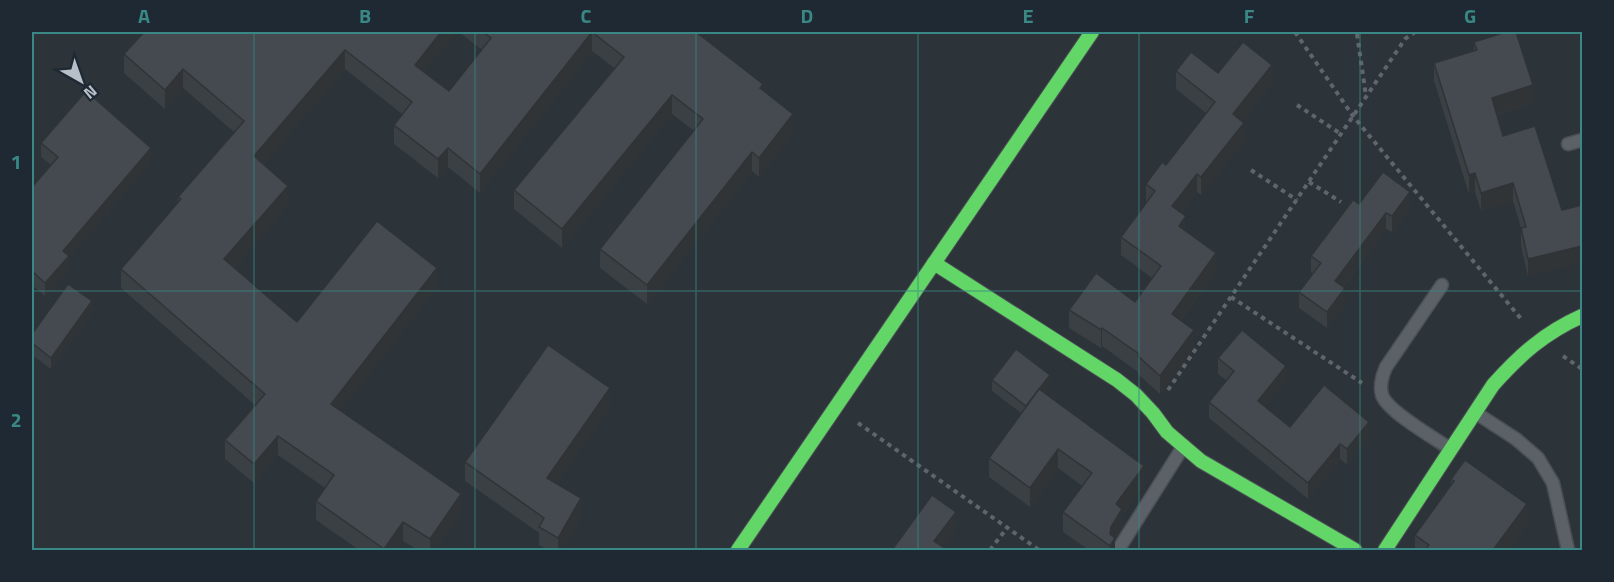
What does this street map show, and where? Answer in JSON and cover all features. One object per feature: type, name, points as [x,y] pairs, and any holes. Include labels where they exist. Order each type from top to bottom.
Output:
[{"type":"street","points":[[738,550],[1092,32]]},
{"type":"street","points":[[934,263],[1117,380],[1136,395],[1167,432],[1201,461],[1355,550]]},
{"type":"street","points":[[1385,550],[1475,412],[1514,361],[1538,339],[1564,323],[1582,316]]},
{"type":"lane","points":[[1568,144],[1582,140]]},
{"type":"lane","points":[[1442,285],[1386,367],[1381,381],[1382,396],[1391,408],[1450,449]]},
{"type":"lane","points":[[1475,412],[1516,439],[1538,458],[1552,483],[1568,550]]},
{"type":"lane","points":[[1118,550],[1183,447]]},
{"type":"path","points":[[1295,32],[1353,116],[1538,339],[1582,369]]},
{"type":"path","points":[[1153,413],[1405,39],[1415,32]]},
{"type":"path","points":[[1357,34],[1366,96]]},
{"type":"path","points":[[1297,105],[1341,134]]},
{"type":"path","points":[[1251,170],[1297,200]]},
{"type":"path","points":[[1309,182],[1341,202]]},
{"type":"path","points":[[1231,297],[1382,396]]},
{"type":"path","points":[[836,407],[1039,550]]},
{"type":"path","points":[[990,550],[1007,528]]},
{"type":"building","points":[[144,32],[441,32],[415,65],[449,91],[491,38],[483,32],[592,32],[480,174],[448,148],[438,159],[394,125],[412,102],[345,50],[254,156],[288,186],[224,259],[297,322],[377,221],[437,268],[331,404],[461,494],[430,539],[403,522],[384,549],[316,501],[334,475],[278,436],[254,464],[225,440],[265,394],[121,269],[181,199],[178,197],[244,121],[183,69],[165,90],[124,54]]},
{"type":"building","points":[[592,32],[696,32],[763,84],[760,88],[793,114],[759,158],[752,152],[647,285],[600,249],[703,119],[672,95],[562,229],[514,190],[624,57]]},
{"type":"building","points":[[1506,32],[1516,32],[1533,85],[1492,98],[1503,136],[1535,126],[1562,210],[1582,205],[1582,246],[1528,259],[1521,228],[1526,227],[1513,183],[1481,193],[1475,173],[1469,175],[1434,63],[1477,50],[1474,42]]},
{"type":"building","points":[[1243,42],[1272,65],[1233,114],[1244,123],[1201,177],[1197,174],[1172,206],[1186,216],[1179,226],[1216,253],[1172,314],[1194,330],[1160,376],[1138,356],[1139,354],[1102,328],[1101,330],[1069,310],[1096,273],[1135,302],[1161,266],[1121,237],[1155,191],[1146,184],[1162,162],[1166,165],[1215,102],[1176,71],[1191,52],[1218,73]]},
{"type":"building","points":[[86,91],[151,148],[63,251],[69,256],[45,283],[32,271],[32,187],[58,157],[41,143]]},
{"type":"building","points":[[1383,172],[1410,192],[1392,216],[1386,213],[1335,281],[1345,288],[1327,312],[1299,292],[1321,263],[1311,256],[1353,200],[1359,204]]},
{"type":"building","points":[[68,284],[92,301],[51,358],[32,343],[32,334]]},
{"type":"building","points":[[1242,330],[1286,366],[1258,401],[1290,427],[1324,385],[1369,422],[1347,449],[1340,444],[1308,483],[1209,402],[1234,371],[1218,358]]},
{"type":"building","points":[[548,345],[610,388],[547,478],[581,498],[558,538],[539,527],[544,518],[465,462]]},
{"type":"building","points":[[1016,349],[1050,375],[1026,406],[992,380]]},
{"type":"building","points":[[1039,389],[1144,466],[1116,504],[1122,509],[1111,527],[1110,534],[1115,538],[1110,546],[1063,512],[1092,473],[1058,449],[1030,488],[989,458]]},
{"type":"building","points":[[1465,460],[1527,504],[1493,550],[1425,550],[1429,545],[1415,535],[1454,481],[1451,479]]},
{"type":"building","points":[[932,495],[956,512],[934,541],[944,548],[942,550],[892,550]]},
{"type":"traffic: fast","points":[[738,550],[1092,32]]},
{"type":"traffic: fast","points":[[934,263],[1117,380],[1136,395],[1167,432],[1201,461],[1355,550]]},
{"type":"traffic: fast","points":[[1385,550],[1493,385],[1533,346],[1582,316]]}]
